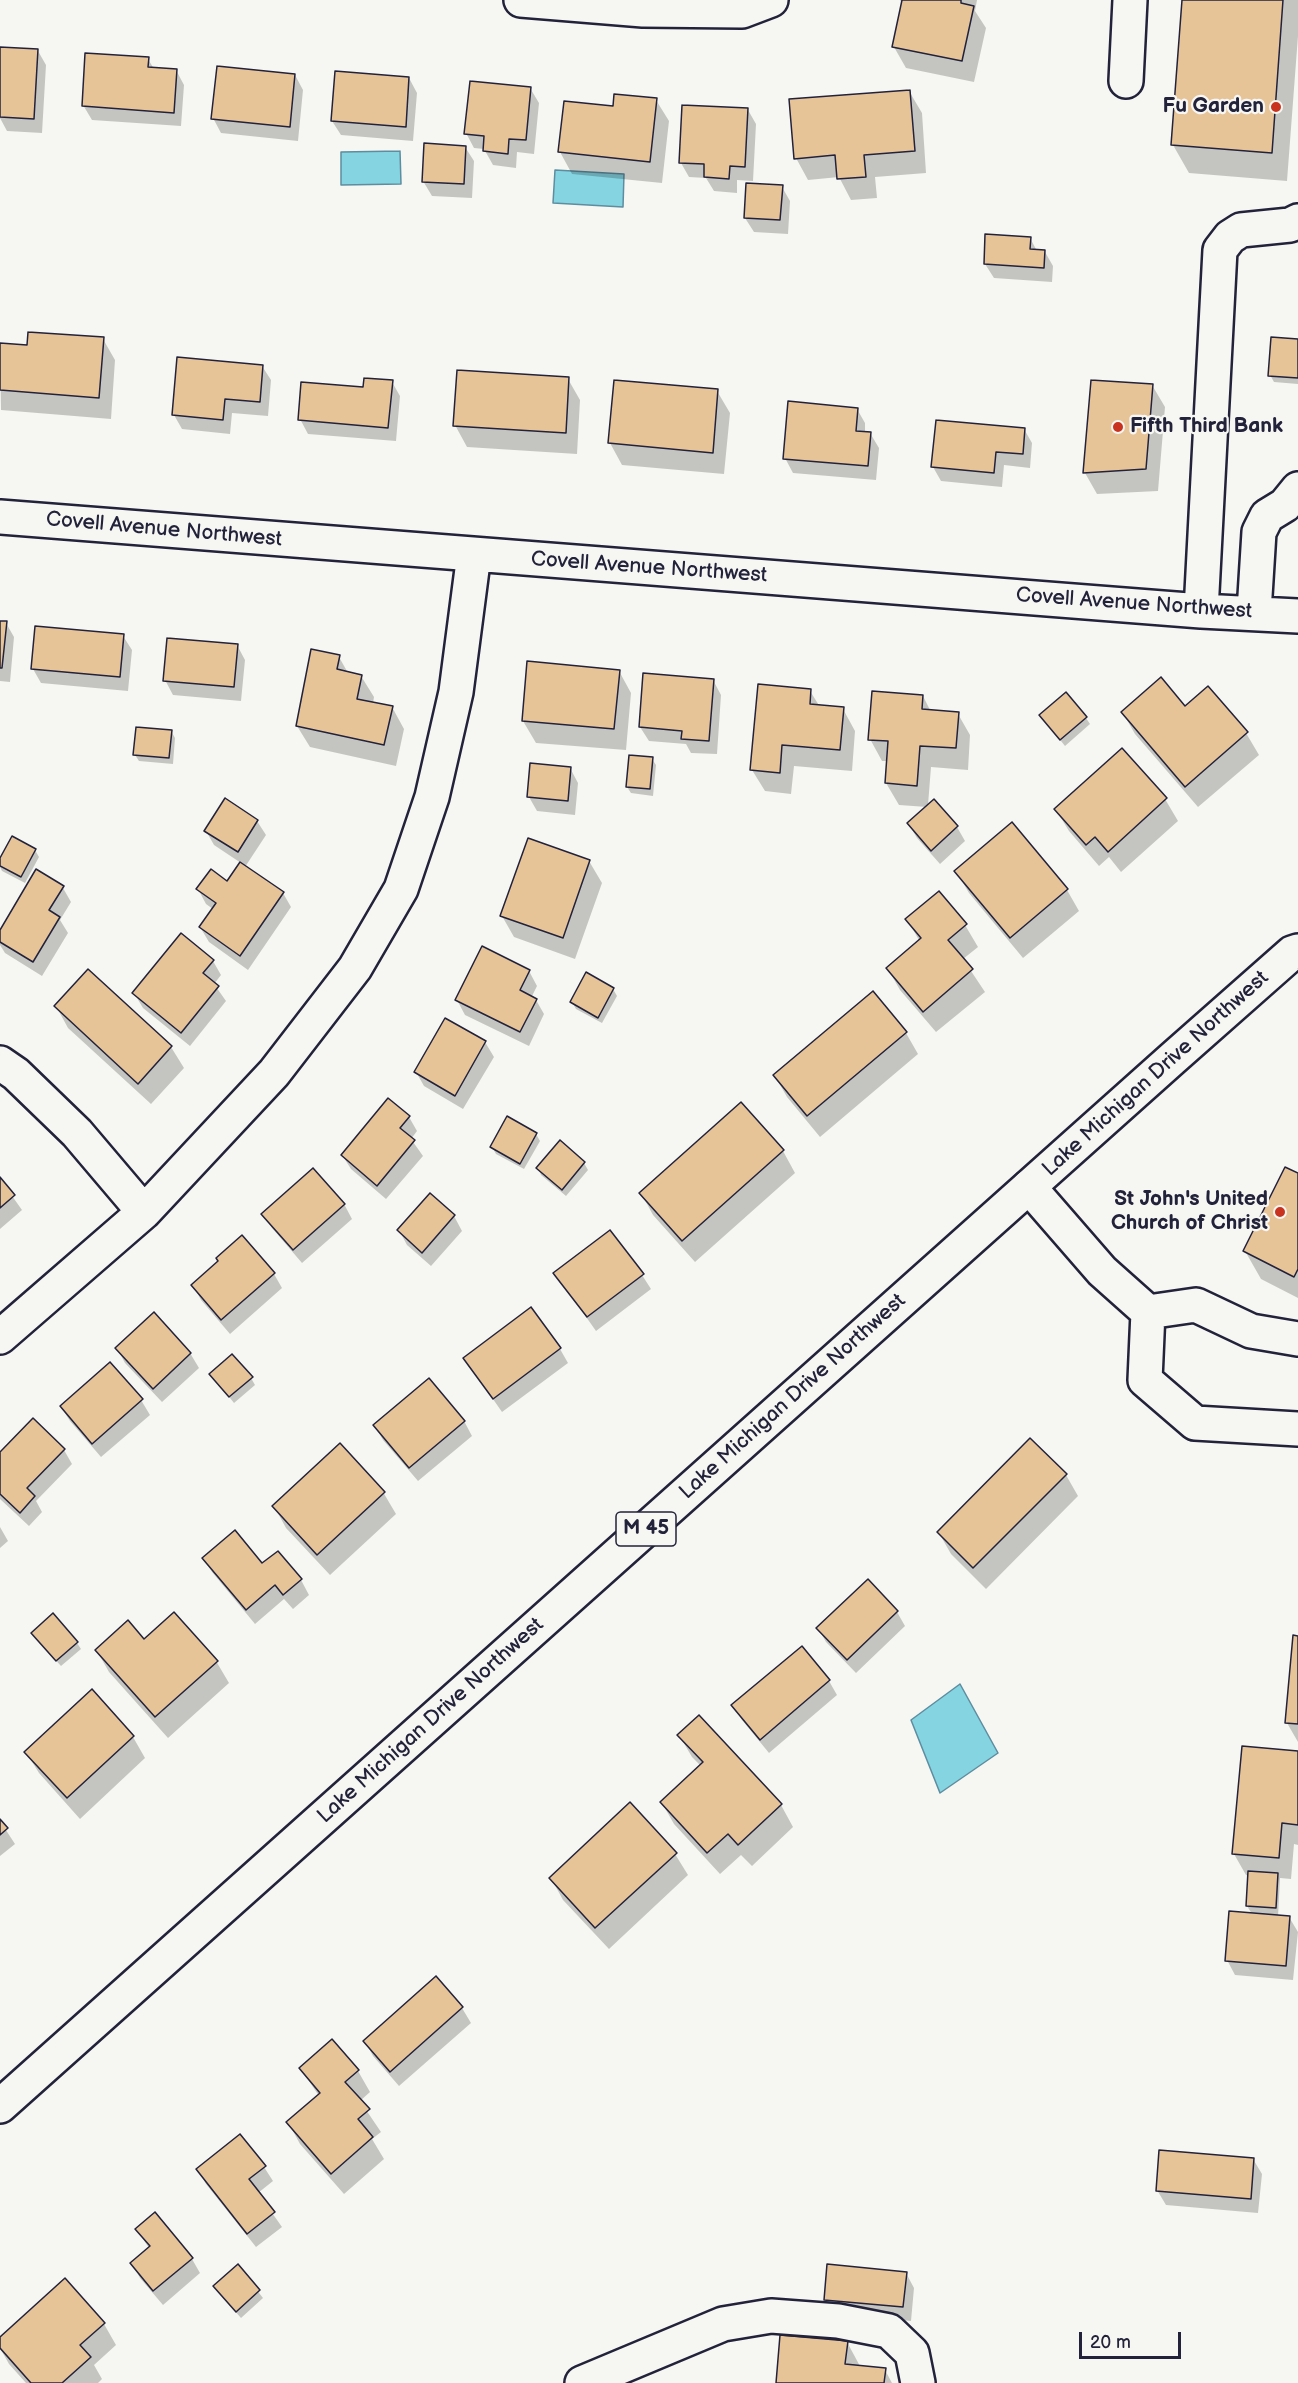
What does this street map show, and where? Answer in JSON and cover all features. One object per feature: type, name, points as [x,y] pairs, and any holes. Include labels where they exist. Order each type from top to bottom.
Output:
[{"type":"main road","points":[[521,0],[643,10],[742,10],[771,0]]},
{"type":"main road","points":[[1126,81],[1130,0]]},
{"type":"main road","points":[[1201,611],[1220,250],[1230,237],[1241,230],[1290,225],[1298,221]]},
{"type":"main road","points":[[1254,612],[1259,532],[1267,516],[1285,505],[1298,489]]},
{"type":"main road","name":"Covell Avenue Northwest","points":[[0,517],[1201,611],[1298,616]]},
{"type":"main road","points":[[0,1337],[144,1212],[274,1074],[355,968],[401,889],[432,796],[456,692],[474,554]]},
{"type":"main road","name":"Lake Michigan Drive Northwest","points":[[0,2106],[1029,1186],[1296,944]]},
{"type":"main road","points":[[0,1063],[16,1074],[77,1133],[144,1212]]},
{"type":"main road","points":[[1029,1186],[1102,1271],[1148,1312],[1197,1305],[1251,1331],[1298,1339]]},
{"type":"main road","points":[[1148,1312],[1145,1380],[1195,1423],[1298,1429]]},
{"type":"main road","points":[[582,2383],[723,2324],[771,2316],[838,2321],[890,2331],[912,2353],[918,2383]]},
{"type":"water","points":[[400,151],[401,184],[341,185],[341,152]]},
{"type":"water","points":[[555,170],[624,174],[623,207],[553,203]]},
{"type":"water","points":[[960,1684],[998,1753],[940,1793],[911,1720]]},
{"type":"building","points":[[902,0],[961,0],[961,3],[974,6],[962,61],[892,47]]},
{"type":"building","points":[[1182,0],[1283,0],[1272,153],[1171,145]]},
{"type":"building","points":[[0,47],[38,49],[34,119],[0,117]]},
{"type":"building","points":[[85,53],[149,57],[148,67],[177,69],[174,113],[82,106]]},
{"type":"building","points":[[217,66],[295,74],[290,127],[211,119]]},
{"type":"building","points":[[335,71],[409,77],[406,127],[331,121]]},
{"type":"building","points":[[470,81],[531,87],[526,140],[509,139],[508,154],[483,151],[484,136],[464,134]]},
{"type":"building","points":[[910,90],[915,151],[864,155],[866,177],[837,179],[835,155],[794,159],[789,99]]},
{"type":"building","points":[[614,94],[657,98],[650,162],[558,152],[564,101],[613,106]]},
{"type":"building","points":[[682,105],[748,108],[745,167],[730,166],[729,179],[704,177],[704,164],[679,163]]},
{"type":"building","points":[[424,143],[466,146],[464,184],[422,182]]},
{"type":"building","points":[[746,183],[783,185],[780,220],[744,218]]},
{"type":"building","points":[[985,234],[1031,237],[1030,249],[1045,250],[1044,268],[984,264]]},
{"type":"building","points":[[28,332],[104,337],[99,398],[0,390],[0,343],[27,345]]},
{"type":"building","points":[[1271,337],[1298,339],[1298,378],[1268,376]]},
{"type":"building","points":[[177,357],[263,365],[260,402],[225,399],[223,420],[172,415]]},
{"type":"building","points":[[457,370],[569,377],[566,433],[453,426]]},
{"type":"building","points":[[364,378],[393,380],[388,428],[298,420],[301,382],[363,387]]},
{"type":"building","points":[[614,380],[718,389],[713,453],[608,443]]},
{"type":"building","name":"Fifth Third Bank","points":[[1091,380],[1153,384],[1146,469],[1083,473]]},
{"type":"building","points":[[788,401],[858,408],[856,431],[871,432],[868,466],[783,459]]},
{"type":"building","points":[[936,420],[1025,428],[1023,454],[996,452],[994,473],[931,467]]},
{"type":"building","points":[[0,621],[7,621],[2,668],[0,668]]},
{"type":"building","points":[[35,626],[124,634],[120,677],[31,669]]},
{"type":"building","points":[[167,638],[238,644],[234,687],[163,681]]},
{"type":"building","points":[[311,649],[340,655],[337,669],[362,675],[357,699],[393,706],[384,745],[296,726]]},
{"type":"building","points":[[527,661],[620,670],[614,729],[522,721]]},
{"type":"building","points":[[643,673],[714,679],[709,741],[681,739],[682,731],[639,727]]},
{"type":"building","points":[[1161,677],[1185,706],[1208,686],[1248,732],[1185,787],[1121,712]]},
{"type":"building","points":[[758,684],[811,689],[810,704],[844,707],[840,750],[782,745],[780,773],[750,770]]},
{"type":"building","points":[[872,691],[923,695],[922,709],[959,712],[956,748],[920,746],[917,786],[885,783],[888,741],[868,740]]},
{"type":"building","points":[[1066,692],[1087,717],[1060,740],[1039,715]]},
{"type":"building","points":[[136,727],[172,730],[169,758],[133,755]]},
{"type":"building","points":[[1122,748],[1167,798],[1108,852],[1095,837],[1086,845],[1054,809]]},
{"type":"building","points":[[629,755],[653,757],[650,789],[626,787]]},
{"type":"building","points":[[530,763],[571,767],[568,801],[527,797]]},
{"type":"building","points":[[225,798],[258,820],[238,852],[204,831]]},
{"type":"building","points":[[934,799],[958,826],[931,851],[907,823]]},
{"type":"building","points":[[1012,822],[1068,889],[1010,938],[954,871]]},
{"type":"building","points":[[12,836],[36,849],[21,877],[0,866],[0,858]]},
{"type":"building","points":[[528,838],[590,860],[563,938],[500,916]]},
{"type":"building","points":[[240,862],[284,892],[240,956],[199,927],[216,903],[196,889],[211,869],[227,881]]},
{"type":"building","points":[[36,869],[64,886],[49,910],[60,917],[33,962],[0,942],[0,930]]},
{"type":"building","points":[[939,891],[967,924],[948,940],[973,969],[923,1012],[886,968],[921,938],[905,919]]},
{"type":"building","points":[[181,933],[214,960],[203,973],[219,986],[181,1033],[132,993]]},
{"type":"building","points":[[482,946],[530,970],[520,990],[537,999],[520,1032],[455,1000]]},
{"type":"building","points":[[88,969],[172,1046],[138,1084],[54,1006]]},
{"type":"building","points":[[586,972],[614,988],[598,1018],[570,1002]]},
{"type":"building","points":[[873,991],[907,1032],[807,1116],[773,1075]]},
{"type":"building","points":[[445,1018],[486,1041],[455,1096],[414,1072]]},
{"type":"building","points":[[388,1098],[410,1116],[400,1128],[415,1140],[377,1186],[341,1155]]},
{"type":"building","points":[[741,1102],[784,1150],[682,1241],[639,1193]]},
{"type":"building","points":[[507,1116],[537,1133],[520,1164],[490,1147]]},
{"type":"building","points":[[560,1140],[585,1162],[562,1190],[536,1168]]},
{"type":"building","name":"St John's United Church of Christ","points":[[1285,1167],[1298,1173],[1298,1269],[1294,1277],[1243,1251]]},
{"type":"building","points":[[313,1168],[345,1204],[293,1250],[261,1214]]},
{"type":"building","points":[[0,1177],[15,1195],[0,1208]]},
{"type":"building","points":[[430,1193],[455,1215],[422,1253],[397,1230]]},
{"type":"building","points":[[610,1230],[644,1274],[587,1317],[553,1273]]},
{"type":"building","points":[[242,1235],[275,1273],[221,1320],[191,1285]]},
{"type":"building","points":[[531,1307],[561,1348],[493,1399],[463,1358]]},
{"type":"building","points":[[154,1312],[191,1353],[153,1389],[115,1348]]},
{"type":"building","points":[[232,1354],[253,1377],[229,1397],[209,1374]]},
{"type":"building","points":[[110,1362],[143,1399],[92,1444],[60,1406]]},
{"type":"building","points":[[429,1378],[465,1421],[409,1468],[373,1425]]},
{"type":"building","points":[[33,1418],[65,1449],[27,1488],[35,1496],[20,1513],[0,1494],[0,1452]]},
{"type":"building","points":[[1030,1438],[1067,1474],[973,1568],[937,1532]]},
{"type":"building","points":[[340,1443],[385,1492],[317,1555],[272,1506]]},
{"type":"building","points":[[235,1530],[262,1563],[278,1551],[302,1579],[283,1595],[275,1585],[246,1610],[202,1558]]},
{"type":"building","points":[[868,1579],[898,1611],[847,1660],[816,1628]]},
{"type":"building","points":[[174,1612],[218,1661],[155,1717],[95,1650],[128,1620],[144,1639]]},
{"type":"building","points":[[53,1613],[78,1642],[56,1661],[31,1633]]},
{"type":"building","points":[[1293,1635],[1298,1636],[1298,1724],[1285,1723]]},
{"type":"building","points":[[802,1646],[830,1680],[760,1740],[731,1705]]},
{"type":"building","points":[[92,1689],[134,1736],[67,1798],[24,1752]]},
{"type":"building","points":[[699,1715],[782,1804],[738,1845],[728,1834],[707,1853],[660,1802],[703,1762],[677,1735]]},
{"type":"building","points":[[1242,1746],[1298,1751],[1298,1825],[1282,1823],[1279,1858],[1232,1854]]},
{"type":"building","points":[[630,1802],[677,1853],[595,1928],[549,1878]]},
{"type":"building","points":[[0,1819],[8,1828],[0,1835]]},
{"type":"building","points":[[1248,1871],[1278,1873],[1276,1908],[1246,1906]]},
{"type":"building","points":[[1229,1911],[1290,1916],[1286,1966],[1225,1961]]},
{"type":"building","points":[[436,1976],[463,2007],[390,2072],[363,2041]]},
{"type":"building","points":[[332,2039],[359,2070],[345,2082],[370,2109],[358,2119],[373,2137],[331,2174],[286,2122],[320,2093],[299,2068]]},
{"type":"building","points":[[240,2134],[266,2166],[249,2179],[275,2212],[247,2234],[196,2169]]},
{"type":"building","points":[[1159,2150],[1254,2158],[1251,2199],[1156,2191]]},
{"type":"building","points":[[155,2212],[193,2258],[153,2291],[130,2263],[150,2246],[135,2229]]},
{"type":"building","points":[[238,2264],[260,2290],[236,2312],[213,2286]]},
{"type":"building","points":[[827,2264],[907,2272],[903,2307],[824,2300]]},
{"type":"building","points":[[65,2278],[105,2323],[80,2345],[91,2357],[62,2383],[31,2383],[0,2348],[0,2337]]},
{"type":"building","points":[[780,2335],[848,2341],[845,2364],[886,2368],[884,2383],[776,2383]]},
{"type":"place","name":"Fu Garden","points":[[1276,107]]},
{"type":"place","name":"Fifth Third Bank","points":[[1118,427]]},
{"type":"place","name":"St John's United Church of Christ","points":[[1280,1212]]}]
